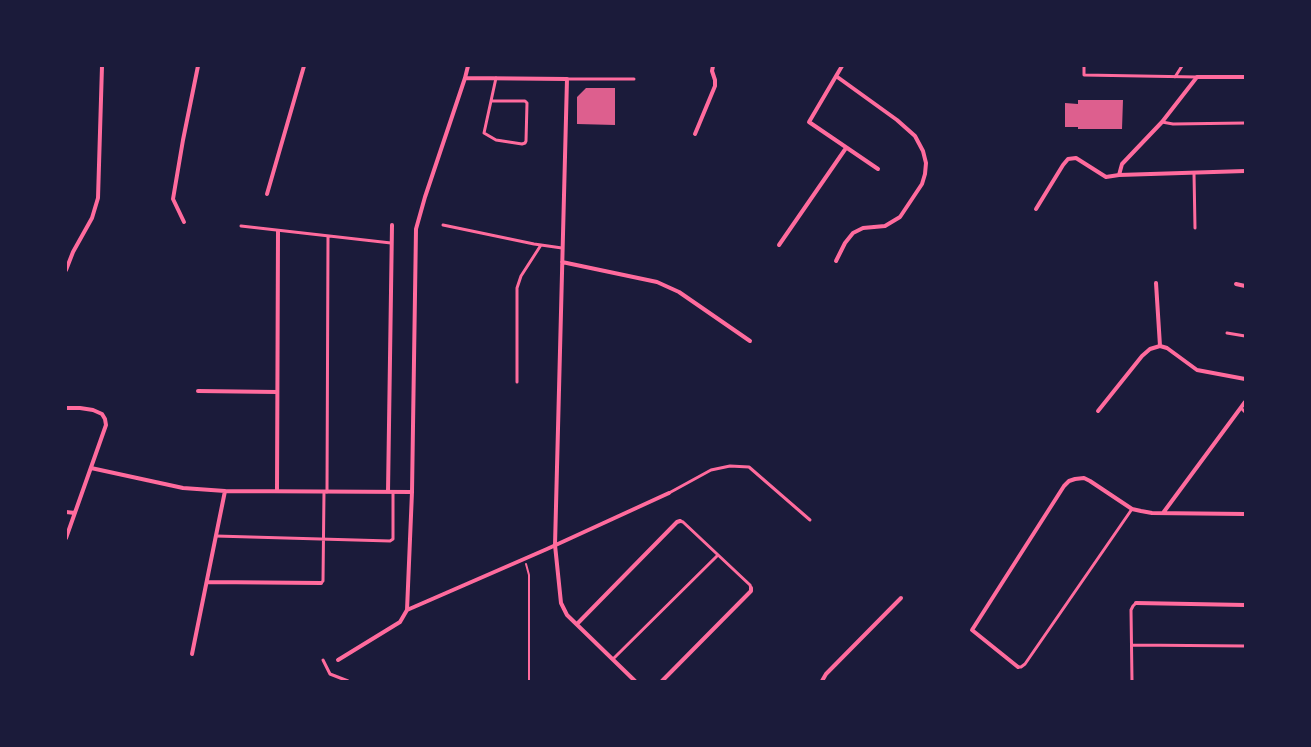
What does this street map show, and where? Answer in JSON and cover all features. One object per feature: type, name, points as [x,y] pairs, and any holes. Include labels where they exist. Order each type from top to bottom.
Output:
[{"type":"street","points":[[66,270],[73,252],[92,218],[98,198],[102,66]]},
{"type":"street","points":[[184,222],[173,199],[198,66]]},
{"type":"street","points":[[267,194],[304,66]]},
{"type":"street","points":[[338,660],[400,622],[407,610],[412,492],[416,229],[468,66]]},
{"type":"street","points":[[695,134],[715,86],[712,71],[713,66]]},
{"type":"street","points":[[842,66],[808,122],[878,169]]},
{"type":"street","points":[[836,76],[897,120],[915,136],[923,151],[926,163],[922,184],[900,217],[885,226],[862,228],[853,233],[845,243],[836,261]]},
{"type":"street","points":[[1119,175],[1122,164],[1162,122],[1198,78],[1245,77]]},
{"type":"street","points":[[465,78],[567,78],[555,545],[561,603],[565,612],[635,681]]},
{"type":"street","points":[[779,245],[846,148]]},
{"type":"street","points":[[1036,209],[1068,159],[1076,158],[1106,177],[1119,175],[1245,171]]},
{"type":"street","points":[[388,492],[392,225]]},
{"type":"street","points":[[277,491],[278,230]]},
{"type":"street","points":[[562,262],[658,282],[679,292],[750,341]]},
{"type":"street","points":[[1156,284],[1160,346]]},
{"type":"street","points":[[1236,284],[1245,286]]},
{"type":"street","points":[[1098,411],[1142,356],[1150,349],[1160,346],[1167,348],[1197,370],[1245,379]]},
{"type":"street","points":[[198,391],[277,392]]},
{"type":"street","points":[[1163,513],[1245,402]]},
{"type":"street","points":[[66,408],[93,410],[102,414],[106,425],[66,538]]},
{"type":"street","points":[[91,468],[183,488],[326,492],[412,492]]},
{"type":"street","points":[[1018,666],[972,630],[1064,486],[1069,481],[1075,478],[1084,478],[1132,509],[1141,512],[1245,514]]},
{"type":"street","points":[[192,654],[226,490]]},
{"type":"street","points":[[407,610],[547,549],[669,493]]},
{"type":"street","points":[[66,512],[75,513]]},
{"type":"street","points":[[577,624],[677,522],[680,521]]},
{"type":"street","points":[[207,582],[321,583]]},
{"type":"street","points":[[662,681],[751,591],[751,588]]},
{"type":"street","points":[[822,681],[826,674],[901,598]]},
{"type":"street","points":[[1136,603],[1245,605]]},
{"type":"lane","points":[[1084,66],[1084,75],[1198,78]]},
{"type":"lane","points":[[1175,77],[1182,66]]},
{"type":"lane","points":[[492,101],[525,101],[527,103],[526,141],[522,144],[496,140],[484,133],[496,78]]},
{"type":"lane","points":[[567,78],[634,79]]},
{"type":"lane","points":[[1162,122],[1173,124],[1245,123]]},
{"type":"lane","points":[[1194,173],[1195,228]]},
{"type":"lane","points":[[443,225],[562,248]]},
{"type":"lane","points":[[241,226],[391,243]]},
{"type":"lane","points":[[321,583],[323,581],[323,539],[326,492],[328,236]]},
{"type":"lane","points":[[517,382],[517,288],[521,276],[541,245]]},
{"type":"lane","points":[[1227,333],[1245,336]]},
{"type":"lane","points":[[1241,408],[1245,412]]},
{"type":"lane","points":[[669,493],[711,470],[730,466],[749,467],[810,520]]},
{"type":"lane","points":[[216,536],[390,541],[392,540],[393,492]]},
{"type":"lane","points":[[1018,666],[1021,667],[1025,664],[1132,509]]},
{"type":"lane","points":[[680,521],[683,522],[750,585],[751,588]]},
{"type":"lane","points":[[613,659],[718,555]]},
{"type":"lane","points":[[1132,681],[1131,610],[1136,603]]},
{"type":"lane","points":[[1132,645],[1245,646]]},
{"type":"lane","points":[[323,660],[330,674],[348,681]]},
{"type":"path","points":[[525,558],[529,575],[529,681]]},
{"type":"building","points":[[586,88],[615,88],[615,125],[577,124],[577,97]]},
{"type":"building","points":[[1078,100],[1123,100],[1122,129],[1078,129],[1078,127],[1065,127],[1065,103],[1078,104]]}]
